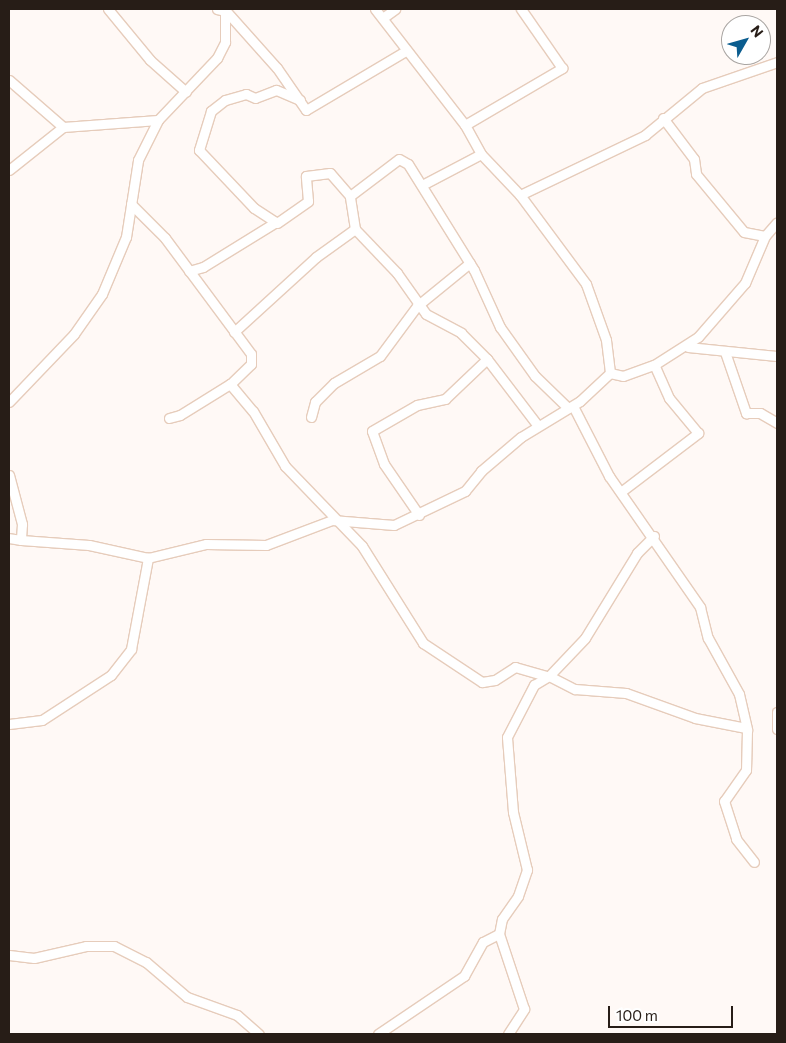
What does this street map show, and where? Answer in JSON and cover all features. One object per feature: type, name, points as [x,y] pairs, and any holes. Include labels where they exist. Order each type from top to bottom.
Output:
[{"type":"street","points":[[108,9],[150,60],[186,92]]},
{"type":"street","points":[[375,9],[384,17],[407,50],[466,125],[481,154],[520,195],[586,284],[606,340],[610,373]]},
{"type":"street","points":[[384,17],[395,9]]},
{"type":"street","points":[[466,125],[562,68],[521,9]]},
{"type":"street","points":[[9,402],[74,334],[102,294],[126,237],[138,160],[158,120],[217,58],[225,42],[223,10]]},
{"type":"street","points":[[223,10],[300,100],[306,110],[407,50]]},
{"type":"street","points":[[520,195],[645,135],[663,118],[727,76],[777,62]]},
{"type":"street","points":[[9,80],[63,126]]},
{"type":"street","points":[[276,222],[254,208],[199,150],[211,111],[225,100],[246,94],[255,98],[276,90],[300,100]]},
{"type":"street","points":[[663,118],[694,159],[696,174],[744,232],[765,236]]},
{"type":"street","points":[[9,170],[63,126],[158,120]]},
{"type":"street","points":[[424,184],[481,154]]},
{"type":"street","points":[[350,196],[399,159],[408,164],[424,184],[470,262],[500,327],[535,376],[570,407],[609,476],[654,536],[700,608],[708,638],[739,694],[746,728],[746,770],[724,801],[736,839],[754,862]]},
{"type":"street","points":[[189,271],[204,267],[308,202],[306,176],[330,173],[350,196],[355,229],[396,273],[418,306],[436,322],[462,333],[487,359],[538,426]]},
{"type":"street","points":[[131,204],[165,238],[251,354],[251,364],[230,384],[180,415],[169,418]]},
{"type":"street","points":[[610,373],[624,376],[654,365],[688,347],[745,283],[765,236],[777,222]]},
{"type":"street","points":[[234,332],[316,257],[355,229]]},
{"type":"street","points":[[311,417],[314,402],[334,383],[380,356],[418,306],[470,262]]},
{"type":"street","points":[[688,347],[725,352],[742,349],[777,356]]},
{"type":"street","points":[[725,352],[746,413],[760,413],[777,423]]},
{"type":"street","points":[[420,515],[384,464],[372,431],[418,405],[445,399],[487,359]]},
{"type":"street","points":[[622,491],[698,433],[669,398],[654,365]]},
{"type":"street","points":[[9,538],[89,544],[148,558],[206,544],[266,545],[332,520],[394,525],[420,515],[465,492],[481,471],[538,426],[570,407],[610,373]]},
{"type":"street","points":[[230,384],[252,411],[285,466],[332,520],[362,546],[424,643],[482,682],[495,680],[515,667],[547,676],[575,689],[626,692],[695,718],[746,728]]},
{"type":"street","points":[[9,475],[22,524],[21,540]]},
{"type":"street","points":[[508,1034],[524,1009],[499,934],[502,919],[518,896],[527,870],[513,812],[507,738],[522,704],[585,638],[637,553],[654,536]]},
{"type":"street","points":[[9,724],[42,720],[111,675],[131,649],[148,558]]},
{"type":"street","points":[[777,712],[777,729]]},
{"type":"street","points":[[378,1034],[464,976],[483,942],[499,934]]},
{"type":"street","points":[[9,955],[34,958],[86,946],[114,946],[146,962],[187,997],[237,1015],[259,1034]]}]
